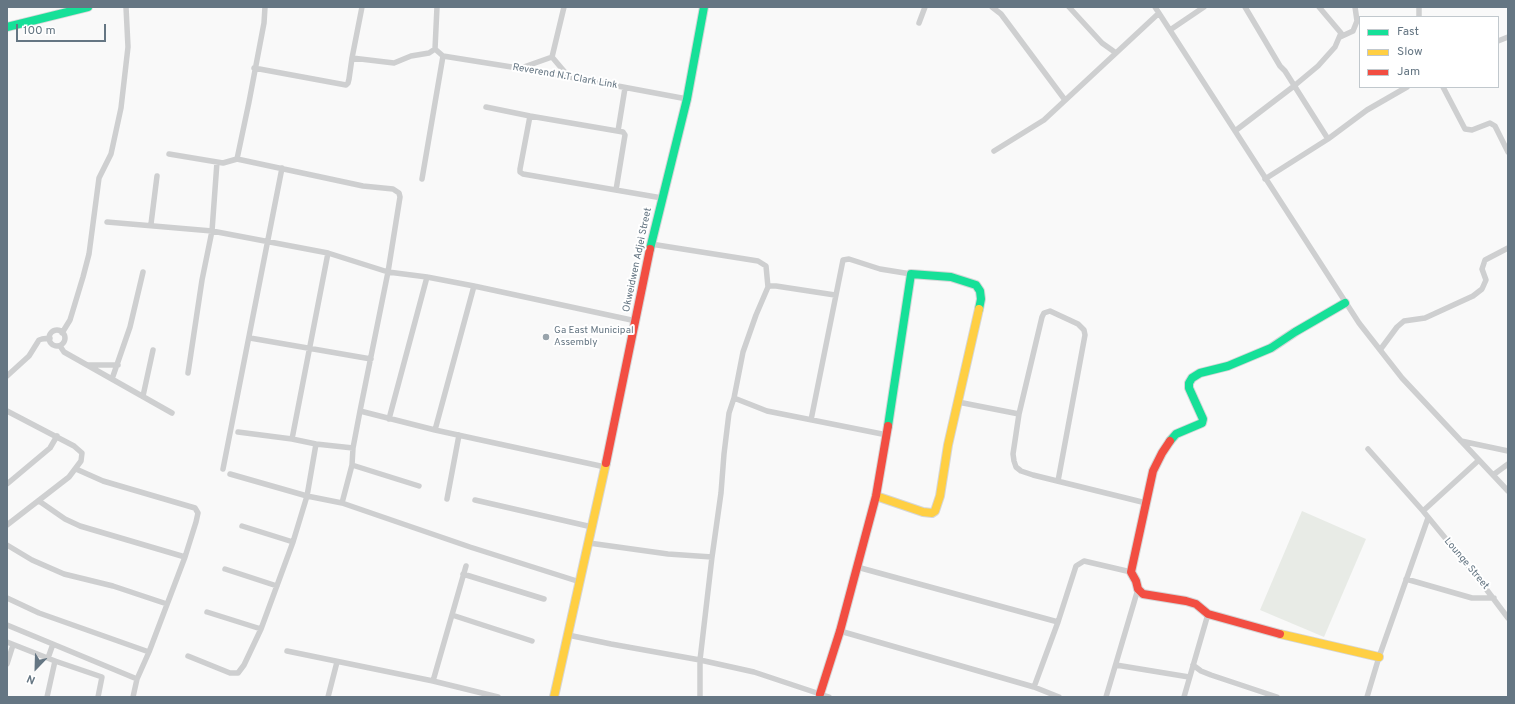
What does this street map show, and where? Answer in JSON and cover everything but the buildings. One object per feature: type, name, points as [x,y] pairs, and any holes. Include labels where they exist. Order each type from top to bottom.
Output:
[{"type":"street","points":[[7,27],[73,9],[88,7]]},
{"type":"street","points":[[62,333],[70,320],[89,254],[99,178],[111,154],[121,108],[128,46],[126,7]]},
{"type":"street","points":[[236,159],[249,102],[254,68],[264,23],[265,7]]},
{"type":"street","points":[[254,68],[346,85],[349,80],[362,7]]},
{"type":"street","points":[[422,179],[442,56],[435,49],[437,7]]},
{"type":"street","points":[[552,57],[564,7]]},
{"type":"street","name":"Okweidwen Adjei Street","points":[[554,697],[589,543],[651,244],[687,99],[704,7]]},
{"type":"street","points":[[919,23],[925,7]]},
{"type":"street","points":[[992,7],[1001,14],[1065,100]]},
{"type":"street","points":[[1069,7],[1102,43],[1116,53]]},
{"type":"street","points":[[1155,7],[1345,303],[1402,378],[1508,491]]},
{"type":"street","points":[[1170,30],[1204,7]]},
{"type":"street","points":[[1245,7],[1328,139]]},
{"type":"street","points":[[1235,131],[1294,86],[1322,62],[1335,47],[1341,33],[1319,7]]},
{"type":"street","points":[[1340,37],[1353,31],[1357,21],[1355,7]]},
{"type":"street","points":[[994,151],[1044,120],[1159,13]]},
{"type":"street","points":[[1499,41],[1508,36]]},
{"type":"street","points":[[352,58],[394,63],[411,56],[429,53],[435,49]]},
{"type":"street","name":"Reverend N.T Clark Link","points":[[442,56],[569,77],[687,99]]},
{"type":"street","points":[[518,69],[552,57]]},
{"type":"street","points":[[552,57],[569,77]]},
{"type":"street","points":[[618,131],[625,88]]},
{"type":"street","points":[[1265,179],[1328,139],[1367,110],[1405,88]]},
{"type":"street","points":[[1444,88],[1465,129],[1472,130],[1490,123],[1495,126],[1508,152]]},
{"type":"street","points":[[486,107],[623,132],[625,135],[616,190]]},
{"type":"street","points":[[530,116],[520,172],[523,174],[662,198]]},
{"type":"street","points":[[169,154],[223,163],[236,159],[363,186],[393,189],[398,192],[400,197],[388,272],[353,448],[352,465],[342,503]]},
{"type":"street","points":[[188,373],[202,280],[212,231],[217,162]]},
{"type":"street","points":[[223,469],[269,242],[282,168]]},
{"type":"street","points":[[151,224],[157,176]]},
{"type":"street","points":[[106,222],[151,224],[212,231],[328,253],[388,272],[428,277],[474,286],[636,321]]},
{"type":"street","points":[[651,244],[758,261],[766,266],[768,287],[743,352],[728,420],[721,493],[700,660],[700,697]]},
{"type":"street","points":[[1380,350],[1397,327],[1404,321],[1426,318],[1473,296],[1482,290],[1486,280],[1482,269],[1485,260],[1508,248]]},
{"type":"street","points":[[292,439],[328,253]]},
{"type":"street","points":[[811,420],[841,262],[844,259],[849,259],[880,269],[911,274],[951,277],[976,285],[980,291],[981,299],[948,445],[940,496],[935,512],[928,513],[914,510],[876,496]]},
{"type":"street","points":[[112,379],[130,327],[143,272]]},
{"type":"street","points":[[820,694],[840,631],[876,496],[887,435],[911,274]]},
{"type":"street","points":[[389,418],[428,277]]},
{"type":"street","points":[[436,430],[474,286]]},
{"type":"street","points":[[768,287],[776,286],[835,295]]},
{"type":"street","points":[[1106,697],[1138,589],[1132,572],[1153,471],[1162,453],[1176,434],[1202,423],[1203,419],[1189,388],[1189,383],[1192,378],[1200,373],[1228,366],[1272,348],[1295,332],[1345,303]]},
{"type":"street","points":[[1058,481],[1086,335],[1084,330],[1078,324],[1050,311],[1044,313],[1042,317],[1020,414],[1013,454],[1016,467],[1033,475],[1058,481],[1146,502]]},
{"type":"street","points":[[60,346],[65,340],[60,331],[54,331],[52,332],[50,338],[51,342],[60,346],[62,351],[172,413]]},
{"type":"street","points":[[7,376],[29,356],[40,340],[50,338]]},
{"type":"street","points":[[250,338],[371,359]]},
{"type":"street","points":[[143,396],[153,350]]},
{"type":"street","points":[[87,365],[118,365]]},
{"type":"street","points":[[734,398],[767,411],[887,435]]},
{"type":"street","points":[[958,402],[1020,414]]},
{"type":"street","points":[[360,412],[436,430],[605,466]]},
{"type":"street","points":[[7,525],[57,488],[76,469],[81,461],[82,453],[74,446],[56,436],[8,413]]},
{"type":"street","points":[[238,432],[353,448]]},
{"type":"street","points":[[447,499],[459,435]]},
{"type":"street","points":[[7,484],[50,448],[56,436]]},
{"type":"street","points":[[1461,441],[1508,451]]},
{"type":"street","points":[[188,656],[230,673],[238,673],[244,665],[261,629],[293,542],[307,496],[316,444]]},
{"type":"street","name":"Lounge Street","points":[[1368,449],[1423,511],[1494,598],[1508,618]]},
{"type":"street","points":[[1423,511],[1479,460]]},
{"type":"street","points":[[1493,475],[1508,464]]},
{"type":"street","points":[[352,465],[419,486]]},
{"type":"street","points":[[76,469],[103,481],[195,508],[197,510],[198,516],[185,557],[149,652],[137,678],[133,697]]},
{"type":"street","points":[[230,474],[307,496],[342,503],[470,547],[580,582]]},
{"type":"street","points":[[475,500],[592,527]]},
{"type":"street","points":[[39,501],[65,519],[80,526],[185,557]]},
{"type":"street","points":[[1367,697],[1379,657],[1428,518]]},
{"type":"street","points":[[242,526],[293,542]]},
{"type":"street","points":[[589,543],[668,554],[712,557]]},
{"type":"street","points":[[7,545],[32,560],[64,574],[113,586],[167,604]]},
{"type":"street","points":[[1034,688],[1058,622],[1076,566],[1084,561],[1132,572]]},
{"type":"street","points":[[433,682],[466,566]]},
{"type":"street","points":[[857,567],[1058,622]]},
{"type":"street","points":[[225,569],[277,586]]},
{"type":"street","points":[[463,574],[544,599]]},
{"type":"street","points":[[1406,579],[1472,598],[1494,598]]},
{"type":"street","points":[[1138,589],[1143,594],[1196,604],[1208,614],[1288,636],[1379,657]]},
{"type":"street","points":[[7,598],[39,613],[149,652]]},
{"type":"street","points":[[207,612],[261,629]]},
{"type":"street","points":[[1184,697],[1208,614]]},
{"type":"street","points":[[452,615],[532,641]]},
{"type":"street","points":[[7,625],[137,678]]},
{"type":"street","points":[[840,631],[1034,688],[1059,697]]},
{"type":"street","points":[[568,635],[700,660],[754,672],[829,697]]},
{"type":"street","points":[[7,642],[55,661],[102,677],[98,697]]},
{"type":"street","points":[[48,658],[53,644]]},
{"type":"street","points":[[7,664],[13,645]]},
{"type":"street","points":[[287,651],[498,697]]},
{"type":"street","points":[[47,697],[55,661]]},
{"type":"street","points":[[328,697],[337,662]]},
{"type":"street","points":[[1116,665],[1189,677]]},
{"type":"street","points":[[1193,665],[1201,671],[1277,697]]},
{"type":"shaded area","points":[[1302,511],[1366,539],[1324,637],[1260,610]]},
{"type":"traffic: fast","points":[[7,27],[88,7]]},
{"type":"traffic: fast","points":[[650,249],[687,99],[704,7]]},
{"type":"traffic: fast","points":[[888,426],[911,274],[951,277],[976,285],[980,291],[981,299],[979,309]]},
{"type":"traffic: fast","points":[[1170,441],[1176,434],[1202,423],[1203,419],[1189,388],[1189,383],[1192,378],[1200,373],[1228,366],[1271,348],[1295,332],[1345,303]]},
{"type":"traffic: slow","points":[[876,496],[923,512],[932,513],[935,511],[940,496],[948,445],[979,309]]},
{"type":"traffic: slow","points":[[554,697],[606,463]]},
{"type":"traffic: slow","points":[[1280,634],[1379,657]]},
{"type":"traffic: jam","points":[[606,463],[650,249]]},
{"type":"traffic: jam","points":[[820,694],[840,631],[876,496],[888,426]]},
{"type":"traffic: jam","points":[[1170,441],[1153,471],[1131,572],[1138,589],[1143,594],[1186,601],[1196,604],[1208,614],[1280,634]]},
{"type":"place","name":"Ga East Municipal Assembly","points":[[546,337]]}]
